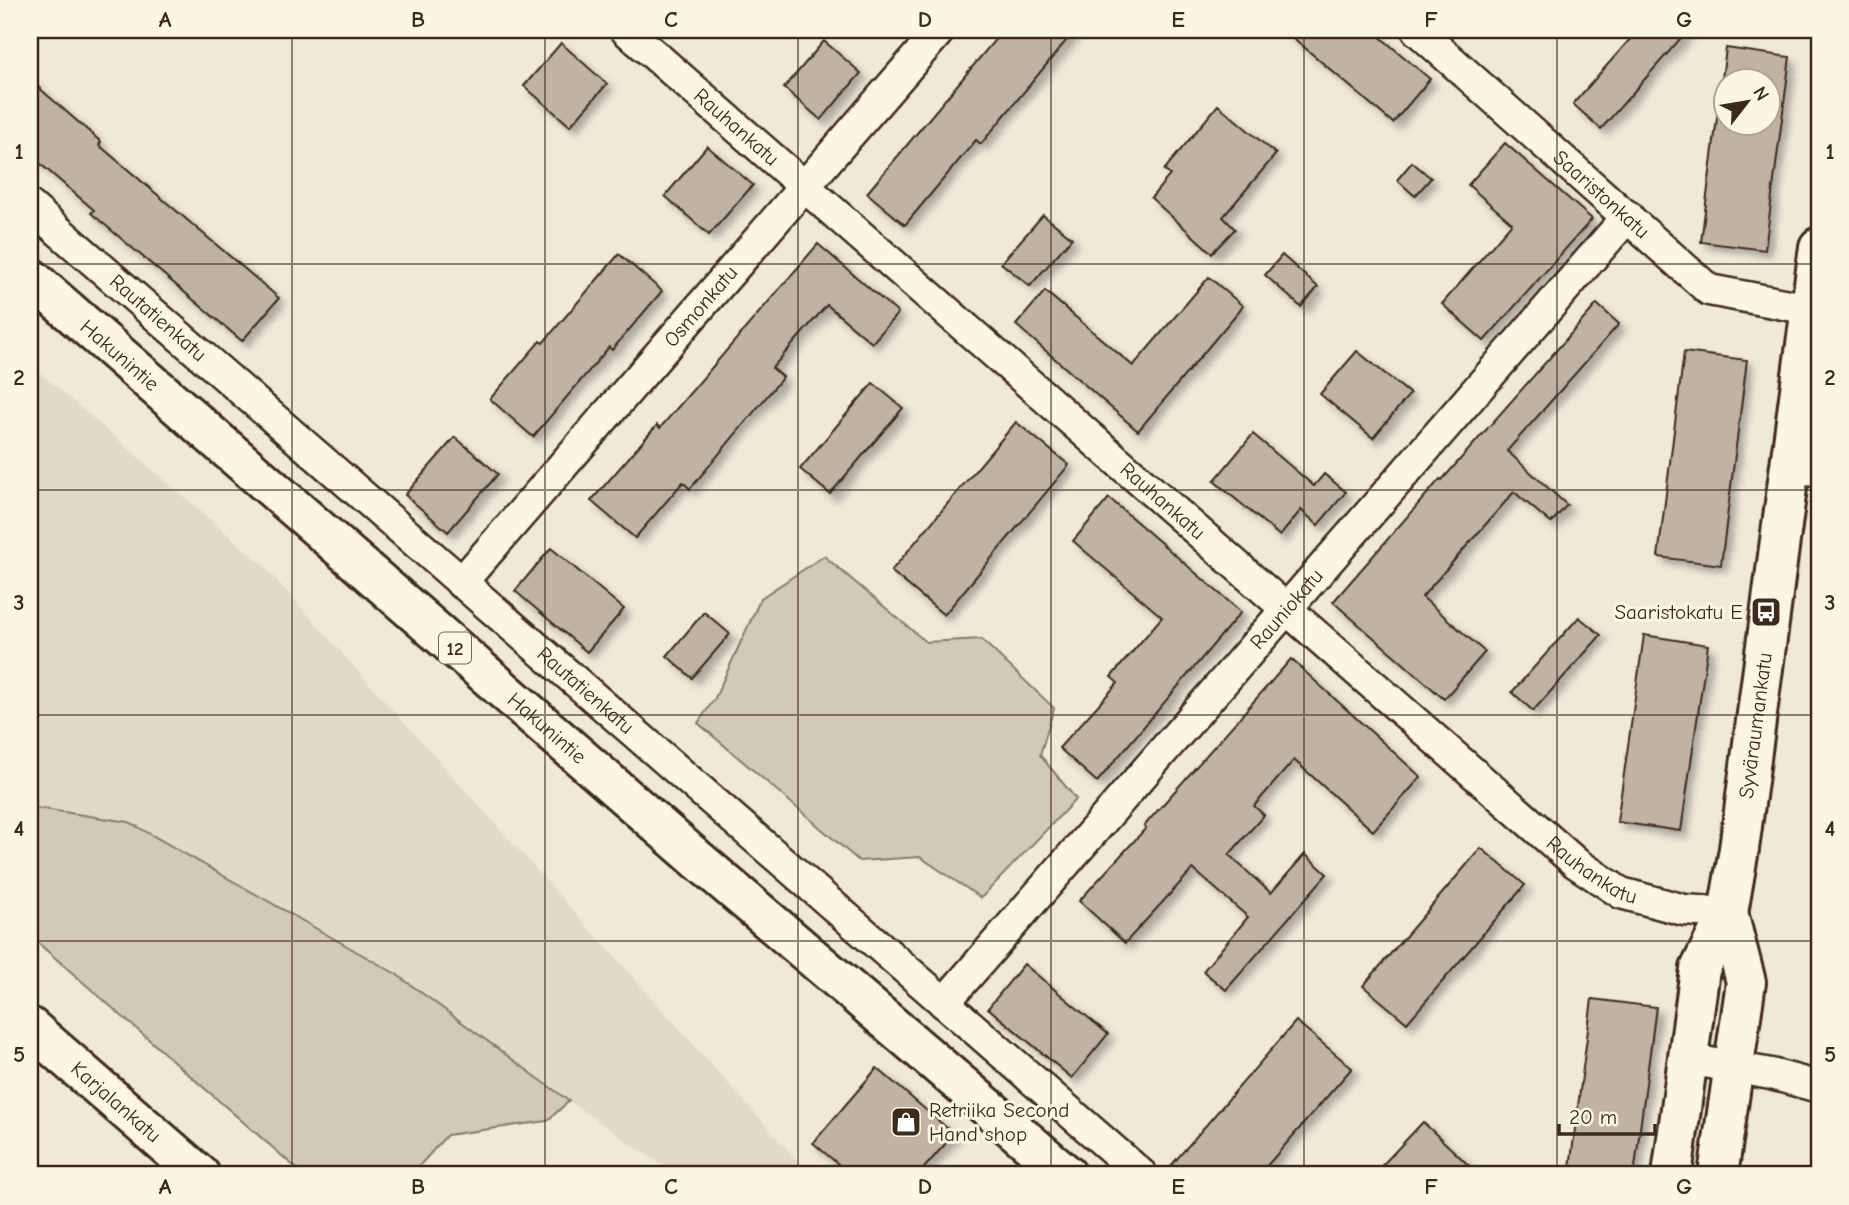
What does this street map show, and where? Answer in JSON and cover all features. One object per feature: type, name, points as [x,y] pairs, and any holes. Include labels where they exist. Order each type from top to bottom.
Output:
[{"type":"main road","name":"Syväraumankatu","points":[[1672,1175],[1700,970],[1728,913],[1805,470],[1810,309],[1819,247]]},
{"type":"main road","name":"Hakunintie","points":[[30,277],[696,859],[1067,1175]]},
{"type":"main road","name":"Syväraumankatu","points":[[1718,1175],[1746,982],[1728,913]]},
{"type":"main road","name":"Karjalankatu","points":[[30,1027],[200,1175]]},
{"type":"street","name":"Rauhankatu","points":[[626,30],[1576,863],[1621,893],[1684,910],[1728,913]]},
{"type":"street","name":"Osmonkatu","points":[[461,583],[940,30]]},
{"type":"street","name":"Saaristonkatu","points":[[1417,30],[1709,290],[1810,309]]},
{"type":"street","name":"Rautatienkatu","points":[[30,206],[1142,1175]]},
{"type":"street","name":"Rauniokatu","points":[[944,1003],[1628,216]]},
{"type":"street","points":[[1688,1059],[1819,1087]]},
{"type":"shaded area","points":[[30,364],[263,565],[795,1158],[814,1175],[676,1175],[569,1101],[396,974],[129,822],[30,807]]},
{"type":"shaded area","points":[[824,556],[926,642],[981,639],[1054,708],[1040,755],[1076,799],[981,898],[920,857],[859,861],[698,723],[715,698],[761,598]]},
{"type":"shaded area","points":[[30,807],[129,822],[396,974],[569,1101],[547,1121],[447,1135],[411,1175],[304,1175],[30,936]]},
{"type":"building","points":[[1003,30],[1075,30],[981,144],[976,140],[905,225],[867,193]]},
{"type":"building","points":[[1284,30],[1372,30],[1430,79],[1393,123]]},
{"type":"building","points":[[1638,30],[1688,30],[1601,129],[1573,104]]},
{"type":"building","points":[[824,41],[861,73],[821,120],[784,88]]},
{"type":"building","points":[[561,43],[607,84],[570,126],[524,86]]},
{"type":"building","points":[[1726,48],[1790,57],[1783,111],[1783,66],[1724,66]]},
{"type":"building","points":[[30,80],[101,142],[99,145],[279,298],[242,341],[91,213],[94,210],[30,155]]},
{"type":"building","points":[[1218,105],[1276,154],[1223,217],[1235,229],[1212,253],[1151,198],[1170,175],[1164,170]]},
{"type":"building","points":[[1715,136],[1780,136],[1765,250],[1701,242]]},
{"type":"building","points":[[1505,143],[1592,219],[1484,341],[1442,304],[1512,223],[1468,185]]},
{"type":"building","points":[[707,146],[753,185],[709,235],[665,196]]},
{"type":"building","points":[[1412,162],[1431,178],[1415,196],[1397,180]]},
{"type":"building","points":[[1043,215],[1072,238],[1030,286],[1001,263]]},
{"type":"building","points":[[818,244],[898,313],[872,343],[827,305],[772,368],[783,377],[690,489],[683,482],[635,538],[591,501],[657,425],[660,428]]},
{"type":"building","points":[[619,254],[662,291],[612,350],[609,347],[533,437],[490,399],[540,341],[543,343]]},
{"type":"building","points":[[1282,255],[1318,287],[1301,307],[1265,275]]},
{"type":"building","points":[[1209,277],[1243,306],[1138,431],[1016,325],[1045,291],[1133,366]]},
{"type":"building","points":[[1597,304],[1619,324],[1507,451],[1567,505],[1551,523],[1514,492],[1422,597],[1485,652],[1444,699],[1333,602]]},
{"type":"building","points":[[1357,351],[1410,394],[1373,438],[1320,394]]},
{"type":"building","points":[[1684,352],[1747,360],[1721,565],[1658,557]]},
{"type":"building","points":[[873,383],[903,408],[830,494],[800,469]]},
{"type":"building","points":[[1016,422],[1069,465],[944,615],[891,571]]},
{"type":"building","points":[[1253,434],[1314,486],[1324,474],[1346,492],[1318,525],[1301,510],[1280,536],[1214,481]]},
{"type":"building","points":[[455,437],[498,474],[448,532],[405,495]]},
{"type":"building","points":[[1109,498],[1241,612],[1097,782],[1059,748],[1118,683],[1111,677],[1162,617],[1073,541]]},
{"type":"building","points":[[551,548],[624,609],[587,652],[515,591]]},
{"type":"building","points":[[704,612],[730,634],[692,678],[667,656]]},
{"type":"building","points":[[1579,617],[1601,635],[1533,711],[1512,692]]},
{"type":"building","points":[[1644,635],[1708,645],[1681,831],[1617,822]]},
{"type":"building","points":[[1291,659],[1421,777],[1373,831],[1294,760],[1254,806],[1264,815],[1229,855],[1271,893],[1305,854],[1327,874],[1226,990],[1203,971],[1248,917],[1193,869],[1125,943],[1079,901],[1146,828],[1144,826]]},
{"type":"building","points":[[1481,848],[1525,885],[1407,1023],[1363,986]]},
{"type":"building","points":[[1024,964],[1108,1034],[1072,1078],[988,1008]]},
{"type":"building","points":[[1592,999],[1656,1007],[1634,1175],[1569,1175]]},
{"type":"building","points":[[1296,1021],[1352,1068],[1259,1175],[1163,1175]]},
{"type":"building","points":[[877,1068],[954,1134],[918,1175],[851,1175],[813,1143]]},
{"type":"building","points":[[1423,1122],[1479,1175],[1373,1175]]},
{"type":"place","name":"Saaristokatu E","points":[[1766,612]]},
{"type":"place","name":"Retriika Second Hand shop","points":[[906,1122]]}]
